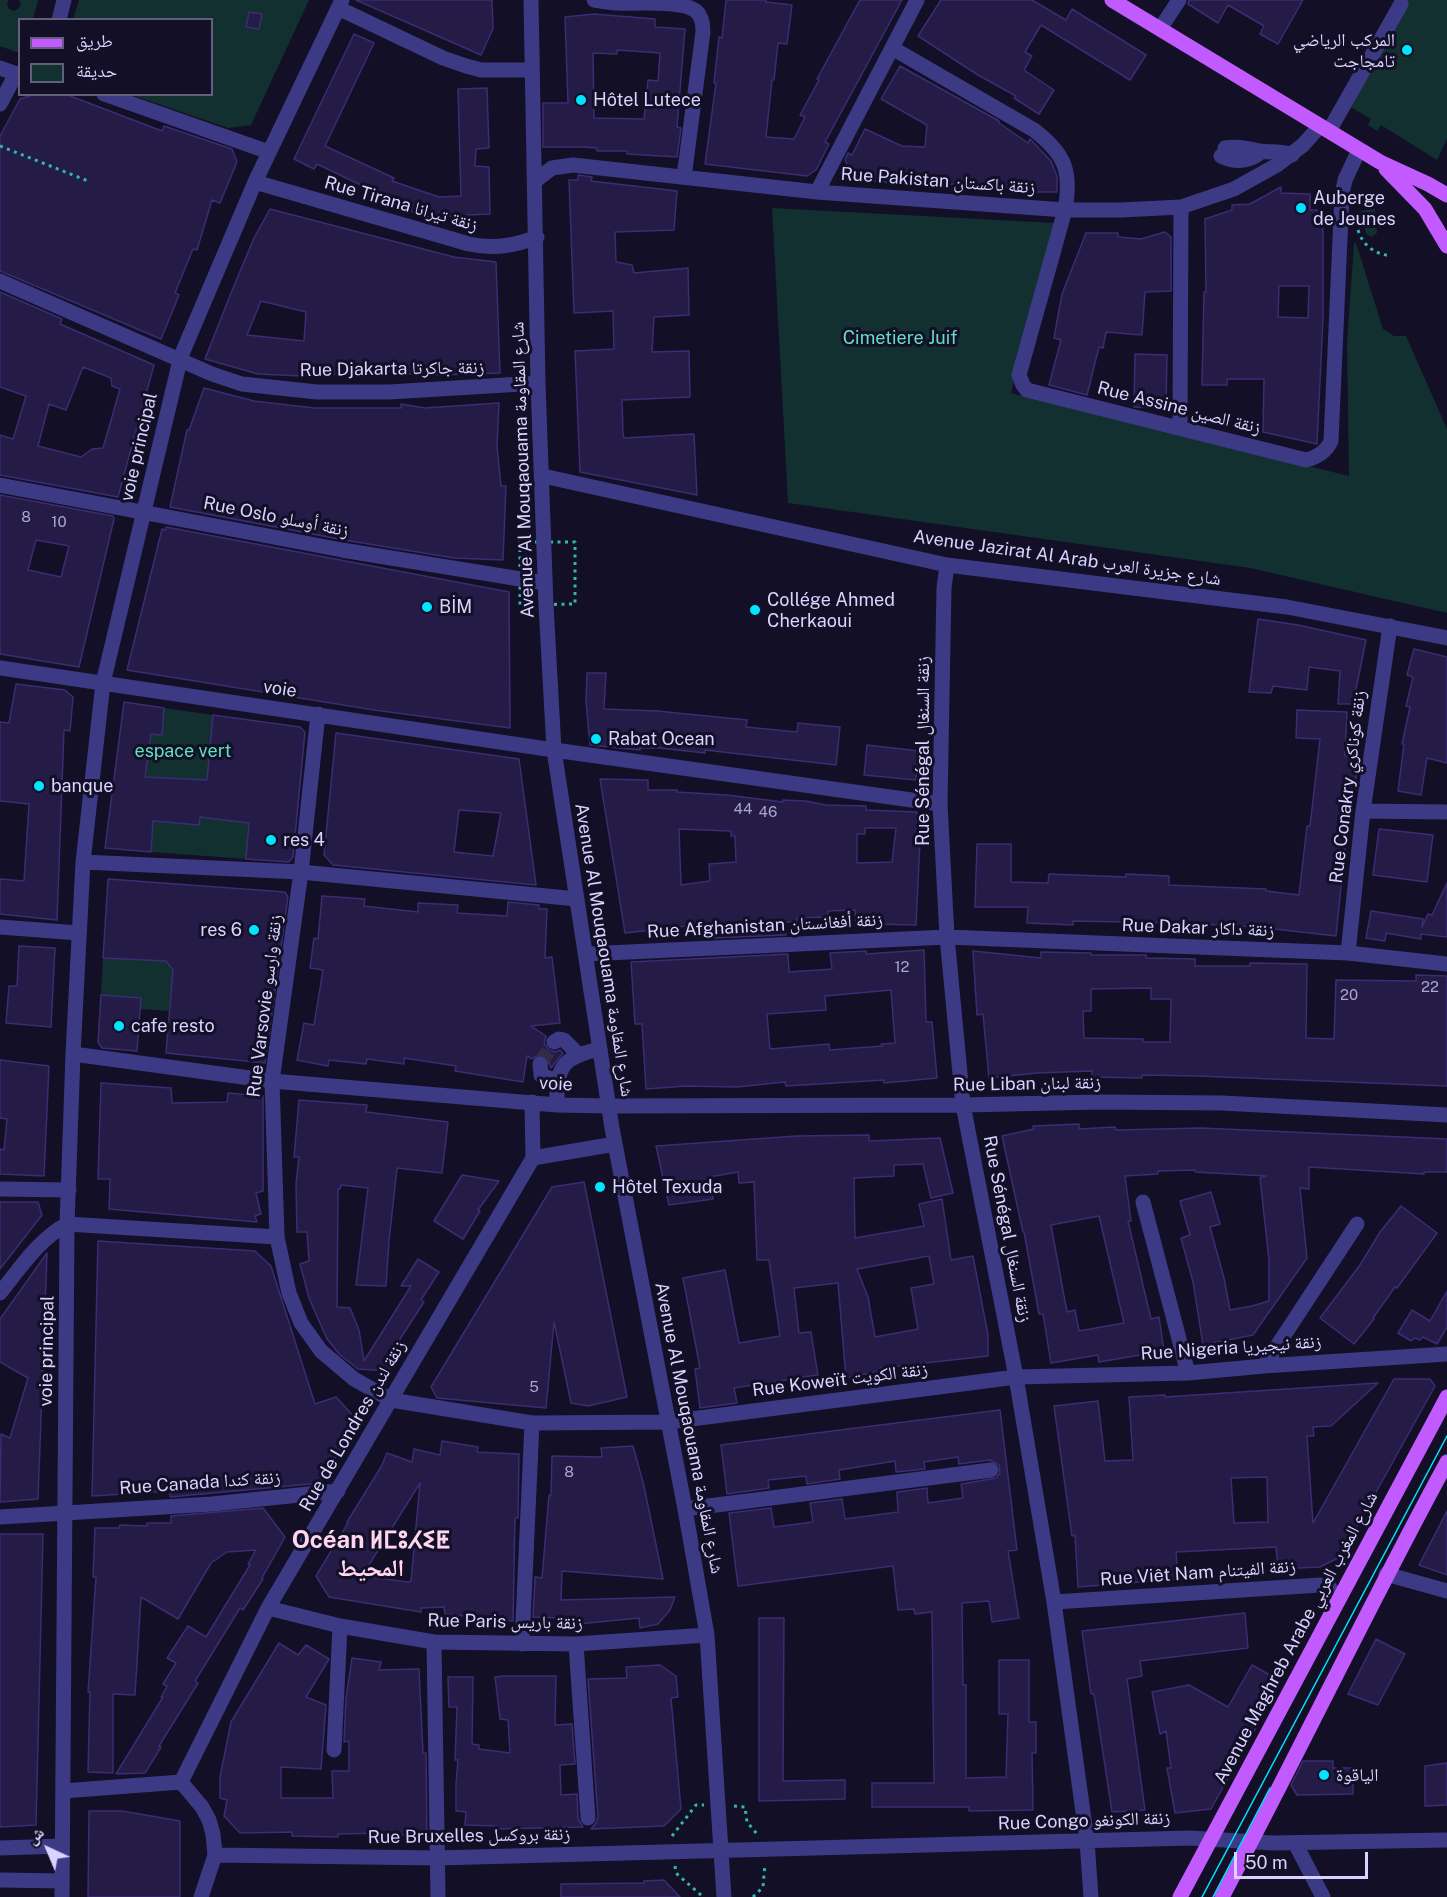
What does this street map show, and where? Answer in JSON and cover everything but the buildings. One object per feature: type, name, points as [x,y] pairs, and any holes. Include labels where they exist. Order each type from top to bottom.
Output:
[{"type":"main road","points":[[1112,0],[1359,150],[1447,195]]},
{"type":"main road","points":[[1380,162],[1425,210],[1447,246]]},
{"type":"main road","name":"Avenue Maghreb Arabe شارع المغرب العربي","points":[[1180,1897],[1447,1397]]},
{"type":"main road","points":[[1222,1897],[1252,1842],[1386,1574],[1447,1462]]},
{"type":"street","points":[[60,18],[64,0]]},
{"type":"street","name":"Avenue Al Mouqaouama شارع المقاومة","points":[[531,0],[538,383],[554,750],[608,1106],[707,1635],[723,1850],[724,1897]]},
{"type":"street","points":[[594,0],[616,3],[671,3],[687,6],[697,11],[703,21],[704,32],[684,177]]},
{"type":"street","points":[[817,192],[917,0]]},
{"type":"street","points":[[1160,29],[1179,0]]},
{"type":"street","points":[[340,4],[443,58],[466,66],[481,70],[531,70]]},
{"type":"street","name":"voie principal","points":[[62,1897],[67,1224],[83,862],[103,683],[180,359],[255,182],[340,4]]},
{"type":"street","name":"Rue Pakistan زنقة باكستان","points":[[535,181],[552,168],[562,165],[817,192],[1065,210],[1181,207],[1234,189],[1262,175],[1325,129],[1401,4]]},
{"type":"street","points":[[892,48],[1034,130],[1052,145],[1059,153],[1067,172],[1068,189],[1065,210]]},
{"type":"street","points":[[0,68],[18,74],[0,104]]},
{"type":"street","points":[[110,96],[269,152]]},
{"type":"street","points":[[1223,152],[1228,160],[1242,161],[1261,152],[1277,150],[1292,155]]},
{"type":"street","name":"Rue Assine زنقة الصين","points":[[1065,210],[1020,375],[1023,385],[1029,391],[1306,459],[1318,455],[1329,446],[1331,441],[1342,194],[1345,180],[1359,150]]},
{"type":"street","name":"Rue Tirana زنقة تيرانا","points":[[255,182],[483,247],[504,246],[537,237]]},
{"type":"street","points":[[1180,428],[1181,207]]},
{"type":"street","name":"Rue Djakarta زنقة جاكرتا","points":[[0,281],[242,384],[317,392],[389,392],[538,383]]},
{"type":"street","name":"Avenue Jazirat Al Arab شارع جزيرة العرب","points":[[543,476],[946,565],[1287,607],[1447,638]]},
{"type":"street","name":"Rue Oslo زنقة أوسلو","points":[[0,485],[342,550],[545,583]]},
{"type":"street","name":"Rue Sénégal زنقة السنغال","points":[[946,565],[940,804],[946,937],[963,1105],[1016,1377],[1054,1602],[1086,1841],[1091,1897]]},
{"type":"street","name":"Rue Conakry زنقة كوناكري","points":[[1348,953],[1364,811],[1390,626]]},
{"type":"street","name":"voie","points":[[0,668],[554,750],[940,804]]},
{"type":"street","name":"Rue Varsovie زنقة وارسو","points":[[318,714],[301,872],[272,1081],[277,1237],[289,1293],[302,1323],[321,1351],[354,1379],[391,1400]]},
{"type":"street","points":[[1364,811],[1444,812]]},
{"type":"street","points":[[83,862],[301,872],[577,899]]},
{"type":"street","points":[[0,927],[79,933]]},
{"type":"street","name":"Rue Dakar زنقة داكار","points":[[946,937],[1348,953],[1447,964]]},
{"type":"street","name":"Rue Afghanistan زنقة أفغانستان","points":[[586,954],[946,937]]},
{"type":"street","points":[[554,1042],[558,1039],[564,1040],[578,1054]]},
{"type":"street","points":[[557,1105],[557,1081],[567,1062],[578,1054],[600,1049]]},
{"type":"street","name":"voie","points":[[73,1054],[272,1081],[557,1105],[608,1106]]},
{"type":"street","points":[[540,1064],[541,1075],[557,1081]]},
{"type":"street","points":[[532,1102],[534,1158],[615,1144]]},
{"type":"street","name":"Rue Liban زنقة لبنان","points":[[608,1106],[1222,1103],[1447,1115]]},
{"type":"street","name":"Rue de Londres زنقة لندن","points":[[181,1782],[268,1608],[534,1158]]},
{"type":"street","points":[[0,1190],[69,1190]]},
{"type":"street","points":[[1143,1202],[1188,1373]]},
{"type":"street","points":[[0,1293],[40,1242],[67,1224],[277,1237]]},
{"type":"street","points":[[1264,1366],[1358,1224]]},
{"type":"street","name":"Rue Nigeria زنقة نيجيريا","points":[[1016,1377],[1188,1373],[1447,1354]]},
{"type":"street","name":"Rue Koweït زنقة الكويت","points":[[391,1400],[532,1423],[668,1422],[1016,1377]]},
{"type":"street","points":[[522,1644],[532,1423]]},
{"type":"street","points":[[685,1509],[991,1470]]},
{"type":"street","name":"Rue Canada زنقة كندا","points":[[0,1517],[212,1504],[338,1491]]},
{"type":"street","points":[[1386,1574],[1447,1591]]},
{"type":"street","name":"Rue Viêt Nam زنقة الفيتنام","points":[[1054,1602],[1320,1585],[1329,1587],[1338,1599]]},
{"type":"street","name":"Rue Paris زنقة باريس","points":[[268,1608],[340,1626],[434,1642],[576,1644],[707,1635]]},
{"type":"street","points":[[334,1750],[340,1626]]},
{"type":"street","points":[[434,1642],[438,1897]]},
{"type":"street","points":[[576,1644],[588,1818]]},
{"type":"street","points":[[63,1791],[181,1782],[209,1820],[215,1856],[201,1897]]},
{"type":"street","name":"Rue Congo زنقة الكونغو","points":[[723,1850],[1190,1838],[1295,1843],[1447,1840]]},
{"type":"street","points":[[1295,1843],[1323,1897]]},
{"type":"street","points":[[0,1848],[62,1846]]},
{"type":"street","name":"Rue Bruxelles زنقة بروكسل","points":[[215,1856],[437,1858],[723,1850]]},
{"type":"street","points":[[0,1880],[62,1881]]},
{"type":"path","points":[[0,146],[88,181]]},
{"type":"path","points":[[1355,222],[1365,245],[1377,253],[1391,256]]},
{"type":"green space","points":[[0,0],[8,0],[9,9],[14,11],[21,4],[19,0],[38,0],[33,18],[18,18],[18,53],[0,46]]},
{"type":"green space","points":[[79,0],[309,0],[251,125],[228,128],[135,96],[213,96],[213,18],[74,18]]},
{"type":"green space","name":"المركب الرياضي تامجاجت","points":[[1395,0],[1447,0],[1447,139],[1437,160],[1381,125],[1377,131],[1368,125],[1371,119],[1339,100]]},
{"type":"green space","name":"Cimetiere Juif","points":[[772,208],[1055,223],[1011,393],[1349,476],[1347,343],[1354,243],[1356,243],[1383,329],[1394,336],[1406,336],[1447,429],[1447,613],[1250,568],[788,503]]},
{"type":"green space","points":[[1375,208],[1377,233],[1372,237],[1366,234],[1361,211]]},
{"type":"green space","name":"espace vert","points":[[164,708],[213,715],[207,780],[145,777],[151,734],[162,735]]},
{"type":"green space","points":[[200,817],[249,823],[246,859],[151,852],[153,821],[198,825]]},
{"type":"green space","points":[[103,958],[174,961],[169,1011],[140,1009],[141,998],[101,995]]},
{"type":"tunnel","points":[[540,1064],[554,1042]]},
{"type":"tram line","points":[[1202,1897],[1447,1436]]},
{"type":"tram line","points":[[1213,1897],[1270,1788]]},
{"type":"place","name":"المركب الرياضي تامجاجت","points":[[1407,50]]},
{"type":"place","name":"Hôtel Lutece","points":[[581,100]]},
{"type":"place","name":"Auberge de Jeunes","points":[[1301,208]]},
{"type":"place","name":"BİM","points":[[427,607]]},
{"type":"place","name":"Collége Ahmed Cherkaoui","points":[[755,610]]},
{"type":"place","name":"Rabat Ocean","points":[[596,739]]},
{"type":"place","name":"banque","points":[[39,786]]},
{"type":"place","name":"res 4","points":[[271,840]]},
{"type":"place","name":"res 6","points":[[254,930]]},
{"type":"place","name":"cafe resto","points":[[119,1026]]},
{"type":"place","name":"Hôtel Texuda","points":[[600,1187]]},
{"type":"place","name":"الياقوة","points":[[1324,1775]]},
{"type":"district","name":"Océan ⵍⵎⵓⵃⵉⵟ المحيط","points":[[371,1555]]}]
